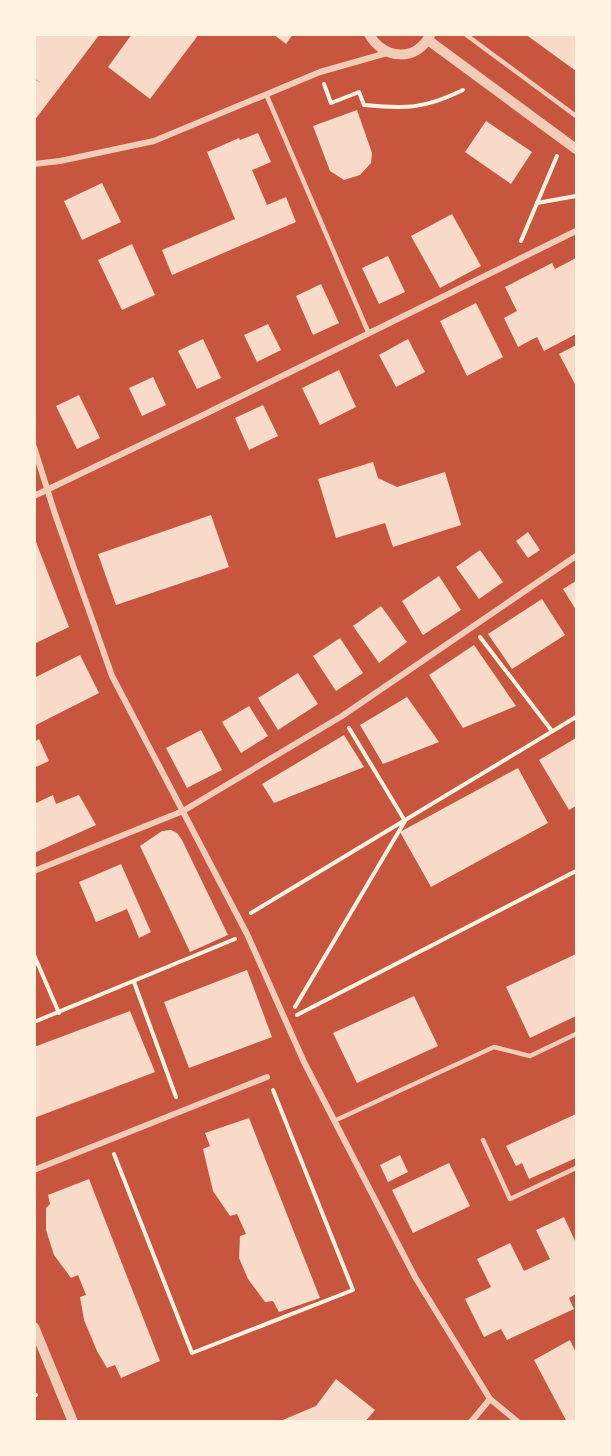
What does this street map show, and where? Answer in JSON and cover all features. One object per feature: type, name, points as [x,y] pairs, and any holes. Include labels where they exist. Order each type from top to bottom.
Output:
[{"type":"street","points":[[369,34],[375,44],[387,52],[399,55],[410,54],[419,49],[430,37],[576,149]]},
{"type":"street","points":[[34,164],[60,161],[154,141],[320,72],[387,52]]},
{"type":"street","points":[[34,496],[576,231]]},
{"type":"street","points":[[34,447],[112,676],[247,934],[304,1062],[415,1277],[490,1399],[518,1422]]},
{"type":"street","points":[[34,871],[183,810],[342,716],[576,556]]},
{"type":"street","points":[[34,1170],[267,1077]]},
{"type":"street","points":[[34,1327],[73,1422]]},
{"type":"street","points":[[471,1422],[490,1399]]},
{"type":"lane","points":[[465,34],[576,116]]},
{"type":"lane","points":[[266,94],[369,334]]},
{"type":"lane","points":[[334,1121],[494,1047],[530,1056],[576,1034]]},
{"type":"lane","points":[[483,1140],[510,1199],[576,1168]]},
{"type":"path","points":[[320,72],[331,103],[359,92],[364,105],[391,108],[423,106],[436,103],[463,90]]},
{"type":"path","points":[[518,248],[557,156]]},
{"type":"path","points":[[537,203],[576,196]]},
{"type":"path","points":[[472,626],[552,731]]},
{"type":"path","points":[[342,716],[405,821]]},
{"type":"path","points":[[239,919],[576,717]]},
{"type":"path","points":[[286,1021],[405,821]]},
{"type":"path","points":[[286,1021],[576,871]]},
{"type":"path","points":[[34,1022],[247,934]]},
{"type":"path","points":[[34,955],[59,1013]]},
{"type":"path","points":[[134,982],[182,1112]]},
{"type":"path","points":[[109,1141],[192,1353],[353,1290],[267,1077]]},
{"type":"building","points":[[34,34],[100,34],[34,121],[34,79],[41,83],[34,78]]},
{"type":"building","points":[[132,34],[199,34],[150,99],[108,67]]},
{"type":"building","points":[[273,34],[293,34],[286,44]]},
{"type":"building","points":[[525,34],[576,34],[576,71]]},
{"type":"building","points":[[357,110],[372,153],[371,163],[360,175],[344,180],[330,171],[313,126]]},
{"type":"building","points":[[486,121],[532,152],[511,184],[465,152]]},
{"type":"building","points":[[258,133],[271,162],[252,170],[267,205],[286,197],[296,222],[172,275],[162,250],[235,219],[207,152],[239,138],[240,140]]},
{"type":"building","points":[[102,183],[121,222],[82,240],[64,201]]},
{"type":"building","points":[[452,214],[481,266],[440,288],[411,236]]},
{"type":"building","points":[[132,244],[155,295],[122,310],[98,260]]},
{"type":"building","points":[[388,256],[405,292],[379,304],[362,268]]},
{"type":"building","points":[[576,258],[576,334],[544,351],[537,337],[518,347],[504,318],[517,311],[505,287],[552,263],[555,269]]},
{"type":"building","points":[[321,284],[339,323],[313,335],[296,296]]},
{"type":"building","points":[[476,303],[503,357],[467,376],[440,321]]},
{"type":"building","points":[[268,324],[281,350],[257,362],[244,335]]},
{"type":"building","points":[[203,339],[221,378],[197,389],[178,351]]},
{"type":"building","points":[[408,339],[425,372],[396,387],[379,355]]},
{"type":"building","points":[[576,345],[576,386],[559,354]]},
{"type":"building","points":[[339,370],[356,407],[320,425],[302,388]]},
{"type":"building","points":[[153,377],[166,405],[142,416],[129,388]]},
{"type":"building","points":[[79,395],[100,438],[77,449],[56,406]]},
{"type":"building","points":[[263,405],[278,436],[249,450],[235,418]]},
{"type":"building","points":[[373,462],[378,478],[397,487],[445,472],[461,525],[393,547],[385,523],[336,538],[318,479]]},
{"type":"building","points":[[211,515],[229,567],[116,605],[98,554]]},
{"type":"building","points":[[528,532],[540,550],[528,558],[516,541]]},
{"type":"building","points":[[34,537],[69,627],[34,644]]},
{"type":"building","points":[[480,550],[503,582],[479,599],[456,567]]},
{"type":"building","points":[[439,576],[461,610],[423,635],[402,601]]},
{"type":"building","points":[[576,581],[576,610],[563,589]]},
{"type":"building","points":[[542,599],[565,635],[512,669],[488,634]]},
{"type":"building","points":[[381,606],[407,642],[379,663],[353,626]]},
{"type":"building","points":[[340,638],[363,673],[336,691],[313,656]]},
{"type":"building","points":[[474,645],[516,706],[463,728],[429,675]]},
{"type":"building","points":[[80,655],[99,693],[34,726],[34,678]]},
{"type":"building","points":[[298,673],[318,704],[278,730],[258,698]]},
{"type":"building","points":[[407,697],[439,742],[383,764],[360,725]]},
{"type":"building","points":[[249,706],[268,736],[241,753],[222,722]]},
{"type":"building","points":[[201,730],[222,770],[187,788],[166,748]]},
{"type":"building","points":[[344,735],[364,767],[274,803],[262,784]]},
{"type":"building","points":[[576,738],[576,806],[569,810],[539,760]]},
{"type":"building","points":[[39,739],[49,761],[34,768],[34,742]]},
{"type":"building","points":[[518,768],[548,823],[431,887],[400,832]]},
{"type":"building","points":[[53,795],[56,804],[79,795],[96,825],[34,853],[34,804]]},
{"type":"building","points":[[171,830],[177,833],[182,840],[228,935],[190,952],[140,846],[162,831]]},
{"type":"building","points":[[121,864],[151,932],[139,938],[127,909],[96,922],[79,882]]},
{"type":"building","points":[[576,954],[576,1016],[530,1038],[506,987]]},
{"type":"building","points":[[247,970],[272,1037],[189,1068],[164,1002]]},
{"type":"building","points":[[414,996],[438,1046],[357,1083],[333,1033]]},
{"type":"building","points":[[130,1011],[155,1072],[34,1118],[34,1047]]},
{"type":"building","points":[[576,1114],[576,1158],[529,1179],[522,1163],[516,1166],[506,1146]]},
{"type":"building","points":[[249,1118],[320,1298],[279,1312],[273,1301],[265,1302],[248,1279],[239,1258],[240,1236],[246,1234],[237,1214],[230,1216],[213,1191],[203,1149],[210,1146],[205,1133]]},
{"type":"building","points":[[400,1155],[408,1172],[388,1182],[380,1165]]},
{"type":"building","points":[[449,1163],[470,1206],[413,1233],[392,1190]]},
{"type":"building","points":[[89,1179],[160,1361],[121,1378],[115,1365],[107,1368],[97,1351],[84,1320],[80,1297],[86,1295],[78,1275],[71,1278],[54,1255],[46,1230],[46,1208],[50,1204],[48,1195]]},
{"type":"building","points":[[564,1217],[576,1243],[576,1294],[569,1298],[574,1309],[507,1340],[501,1329],[484,1337],[465,1299],[491,1287],[477,1259],[510,1243],[524,1271],[550,1259],[536,1230]]},
{"type":"building","points":[[570,1340],[576,1353],[576,1419],[573,1422],[567,1422],[534,1360]]},
{"type":"building","points":[[336,1379],[375,1410],[365,1422],[278,1422],[316,1406]]}]
